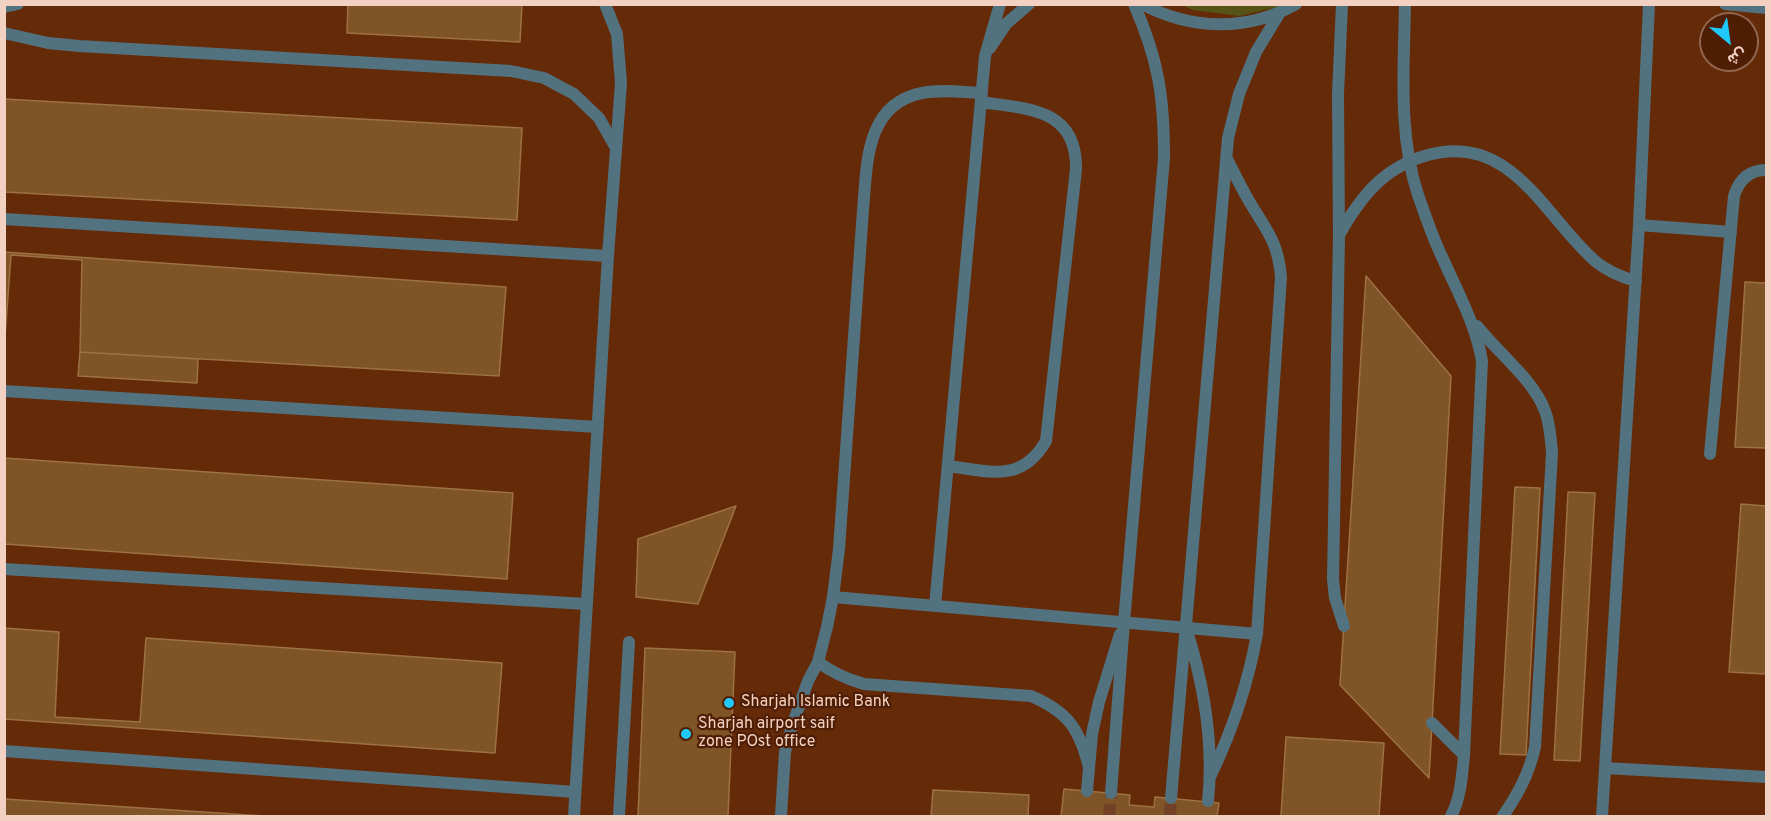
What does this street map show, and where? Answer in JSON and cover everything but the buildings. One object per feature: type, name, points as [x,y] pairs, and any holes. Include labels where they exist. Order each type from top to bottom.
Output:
[{"type":"street","points":[[4,7],[18,4]]},
{"type":"street","points":[[574,816],[597,427],[621,83],[617,34],[605,4]]},
{"type":"street","points":[[935,606],[985,56],[1000,4]]},
{"type":"street","points":[[985,56],[1006,24],[1029,4]]},
{"type":"street","points":[[1111,794],[1164,158],[1164,117],[1159,76],[1148,37],[1134,4]]},
{"type":"street","points":[[1142,4],[1159,13],[1189,22],[1219,26],[1250,22],[1279,14],[1296,4]]},
{"type":"street","points":[[1342,4],[1338,94],[1333,579],[1335,598],[1344,626]]},
{"type":"street","points":[[1405,4],[1404,104],[1409,160],[1429,225],[1479,339],[1482,361],[1464,755],[1462,782],[1456,807],[1451,816]]},
{"type":"street","points":[[1602,816],[1640,225],[1649,4]]},
{"type":"street","points":[[1725,4],[1767,8]]},
{"type":"street","points":[[1171,798],[1228,138],[1239,94],[1256,52],[1279,14]]},
{"type":"street","points":[[4,33],[48,43],[79,46],[511,71],[544,78],[574,94],[599,118],[616,148]]},
{"type":"street","points":[[781,816],[785,752],[808,681],[818,662],[833,597],[839,549],[868,154],[873,133],[884,114],[901,101],[921,93],[942,91],[981,98],[1051,116],[1063,126],[1076,153],[1046,441],[1038,455],[1026,466],[1011,472],[948,466]]},
{"type":"street","points":[[1338,236],[1356,205],[1380,179],[1409,160],[1443,151],[1477,154],[1509,168],[1533,191],[1595,261],[1621,277],[1636,281]]},
{"type":"street","points":[[1211,775],[1240,706],[1257,634],[1281,277],[1279,257],[1273,238],[1249,202],[1227,159]]},
{"type":"street","points":[[1710,454],[1734,196],[1737,187],[1751,173],[1767,170]]},
{"type":"street","points":[[4,219],[608,256]]},
{"type":"street","points":[[1640,225],[1731,232]]},
{"type":"street","points":[[1470,318],[1535,392],[1545,411],[1551,432],[1552,453],[1535,747],[1526,779],[1503,816]]},
{"type":"street","points":[[4,391],[597,427]]},
{"type":"street","points":[[4,569],[586,604]]},
{"type":"street","points":[[833,597],[1257,634]]},
{"type":"street","points":[[1087,791],[1092,734],[1099,702],[1124,622]]},
{"type":"street","points":[[1186,627],[1198,666],[1206,706],[1211,775],[1208,801]]},
{"type":"street","points":[[619,816],[629,642]]},
{"type":"street","points":[[818,662],[847,680],[864,684],[1031,696],[1048,704],[1068,719],[1083,741],[1089,766]]},
{"type":"street","points":[[1432,723],[1464,755]]},
{"type":"street","points":[[4,751],[575,792]]},
{"type":"street","points":[[1605,768],[1767,777]]},
{"type":"shaded area","points":[[5,5],[1766,5],[1766,816],[5,816]]},
{"type":"shaded area","points":[[1182,5],[1286,5],[1239,16],[1193,10]]},
{"type":"tunnel","points":[[1109,816],[1111,793]]},
{"type":"tunnel","points":[[1170,816],[1171,798]]},
{"type":"place","name":"Sharjah Islamic Bank","points":[[729,703]]},
{"type":"place","name":"Sharjah airport saif zone POst office","points":[[686,734]]}]
